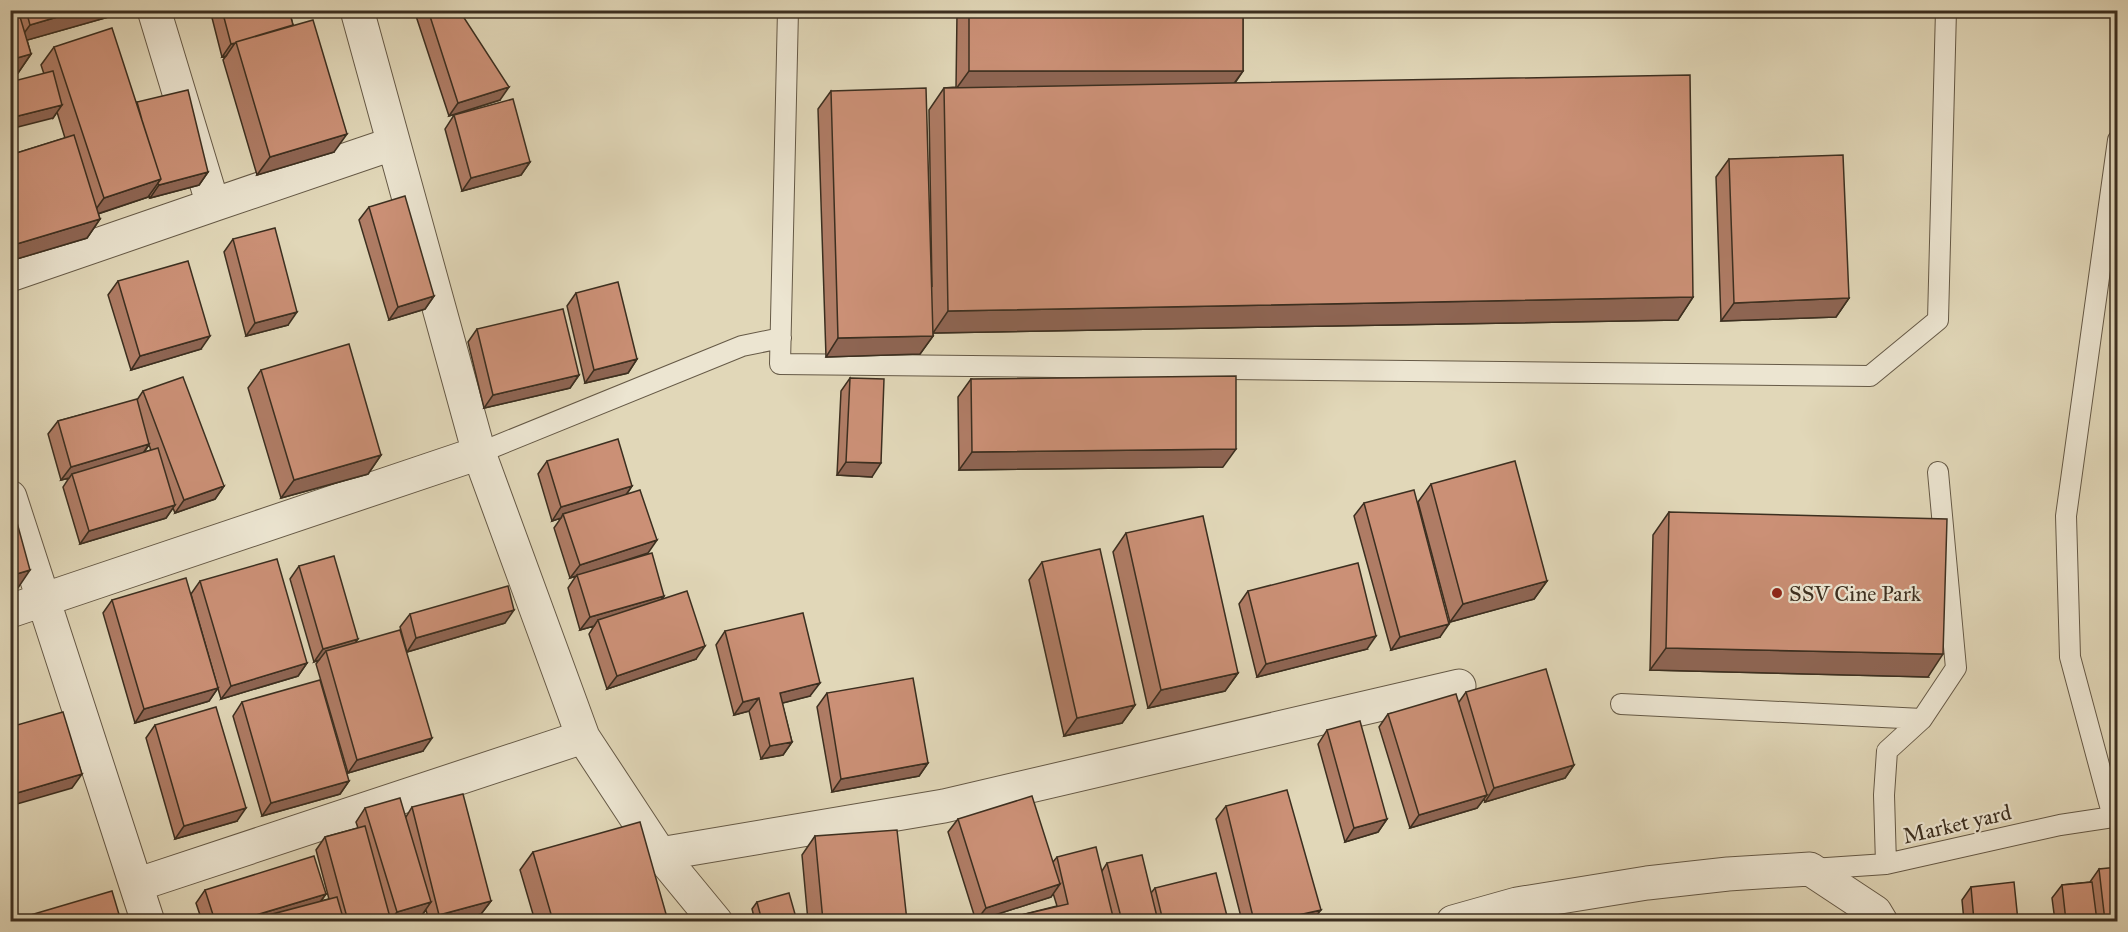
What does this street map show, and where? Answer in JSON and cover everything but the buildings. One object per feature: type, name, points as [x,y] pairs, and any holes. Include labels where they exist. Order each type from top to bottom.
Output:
[{"type":"street","points":[[154,10],[213,205]]},
{"type":"street","points":[[357,10],[392,144],[479,453],[583,737],[660,854],[716,921]]},
{"type":"street","points":[[10,275],[392,144]]},
{"type":"street","points":[[10,612],[479,453]]},
{"type":"street","points":[[10,497],[148,921]]},
{"type":"street","points":[[660,854],[944,806],[1459,686]]},
{"type":"street","points":[[136,885],[583,737]]},
{"type":"street","points":[[1453,921],[1519,913],[1647,883],[1728,874],[1810,869],[1875,912],[1881,921]]},
{"type":"lane","points":[[788,10],[780,364],[1870,376],[1938,320],[1946,10]]},
{"type":"lane","points":[[2115,817],[2070,657],[2066,516],[2118,140]]},
{"type":"lane","points":[[479,453],[742,346],[781,338]]},
{"type":"lane","points":[[1886,864],[1884,795],[1887,751],[1922,719],[1956,668],[1938,472]]},
{"type":"lane","points":[[1621,704],[1922,719]]},
{"type":"lane","name":"Market yard","points":[[1810,869],[1886,864],[2060,825],[2115,817]]},
{"type":"place","name":"SSV Cine Park","points":[[1777,593]]}]
